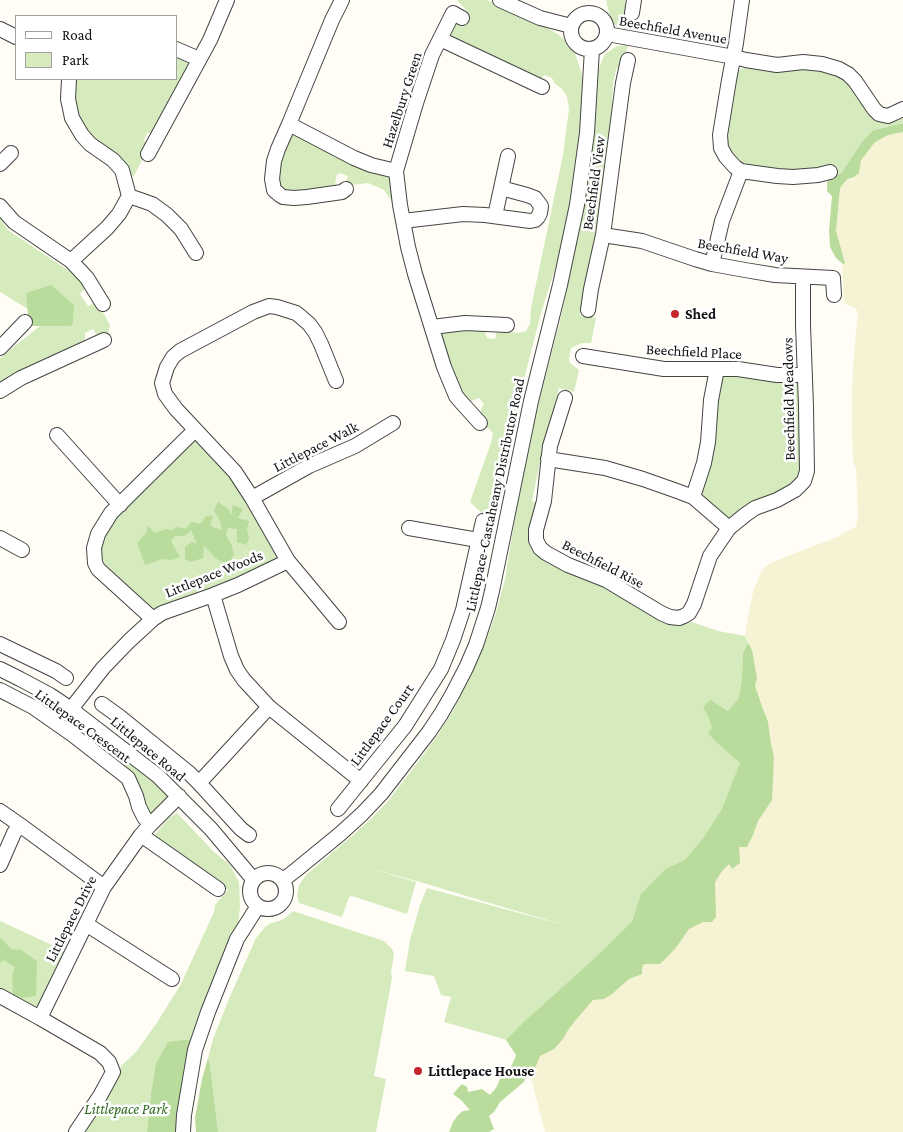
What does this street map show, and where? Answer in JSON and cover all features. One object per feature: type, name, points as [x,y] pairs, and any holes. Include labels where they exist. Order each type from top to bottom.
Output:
[{"type":"street","points":[[148,154],[151,139],[200,59],[227,0]]},
{"type":"street","points":[[342,0],[278,149],[273,166],[272,182],[274,190],[283,197],[307,197],[342,192],[346,189]]},
{"type":"street","points":[[500,0],[540,18],[571,26]]},
{"type":"street","points":[[742,0],[720,134],[721,148],[726,157],[741,171],[777,176],[823,177]]},
{"type":"street","points":[[594,6],[603,18],[607,34],[602,44],[592,49],[586,49],[580,47],[572,38],[571,26],[582,14],[588,12],[594,6]]},
{"type":"street","name":"Hazelbury Green","points":[[462,18],[453,13],[429,62],[396,171],[403,221],[415,274],[447,376],[461,402],[480,423]]},
{"type":"street","points":[[0,29],[15,37]]},
{"type":"street","name":"Beechfield Avenue","points":[[607,34],[777,65],[803,62],[822,64],[848,74],[879,114],[888,116],[903,109]]},
{"type":"street","name":"Hazelbury Green","points":[[440,39],[542,87]]},
{"type":"street","name":"Littlepace-Castaheany Distributor Road","points":[[283,880],[340,834],[380,794],[441,714],[476,646],[492,591],[531,401],[560,285],[576,204],[587,133],[592,49]]},
{"type":"street","points":[[178,50],[200,59]]},
{"type":"street","name":"Beechfield View","points":[[588,310],[591,287],[603,235],[623,83],[628,60]]},
{"type":"street","points":[[69,80],[68,99],[72,118],[86,140],[122,170],[129,196],[119,214],[107,228],[71,261]]},
{"type":"street","name":"Hazelbury Green","points":[[289,124],[354,158],[396,171]]},
{"type":"street","points":[[0,164],[11,154]]},
{"type":"street","points":[[495,216],[508,156]]},
{"type":"street","points":[[712,264],[722,221],[741,171]]},
{"type":"street","points":[[403,221],[462,214],[535,220],[540,213],[541,206],[535,198],[501,188]]},
{"type":"street","points":[[129,196],[152,204],[167,215],[181,229],[196,253]]},
{"type":"street","points":[[0,206],[14,222],[71,261],[87,278],[104,304]]},
{"type":"street","name":"Beechfield Way","points":[[603,235],[642,241],[712,264],[775,275],[833,278],[834,296]]},
{"type":"street","name":"Beechfield Meadows","points":[[684,616],[689,613],[694,604],[710,556],[729,528],[755,508],[778,500],[795,490],[804,481],[807,471],[803,277]]},
{"type":"street","name":"Littlepace Woods","points":[[336,381],[315,332],[301,317],[291,311],[270,306],[244,316],[180,351],[167,366],[162,383],[165,394],[176,408],[236,472],[288,561],[339,622]]},
{"type":"street","points":[[0,348],[25,322]]},
{"type":"street","points":[[432,327],[465,323],[507,325]]},
{"type":"street","points":[[0,392],[21,378],[104,340]]},
{"type":"street","name":"Beechfield Place","points":[[582,356],[664,369],[738,369],[777,374],[805,375]]},
{"type":"street","points":[[693,497],[704,463],[708,442],[711,400],[717,369]]},
{"type":"street","name":"Beechfield Rise","points":[[564,398],[550,446],[544,501],[536,530],[536,540],[540,548],[568,565],[606,580],[661,613],[670,617],[679,618],[684,616]]},
{"type":"street","name":"Littlepace Walk","points":[[252,498],[309,466],[355,446],[393,422]]},
{"type":"street","points":[[153,618],[102,574],[95,563],[94,548],[98,534],[111,513],[195,430]]},
{"type":"street","points":[[56,435],[120,505]]},
{"type":"street","points":[[548,460],[605,468],[693,497],[729,528]]},
{"type":"street","name":"Littlepace Court","points":[[338,809],[405,726],[440,669],[453,640],[463,610],[483,522]]},
{"type":"street","points":[[409,528],[478,540]]},
{"type":"street","points":[[0,538],[22,550]]},
{"type":"street","name":"Littlepace Woods","points":[[71,709],[103,668],[153,618],[162,613],[213,596],[288,561]]},
{"type":"street","points":[[213,596],[231,656],[244,680],[269,707],[361,781]]},
{"type":"street","points":[[0,644],[61,671]]},
{"type":"street","name":"Littlepace Road","points":[[0,669],[50,695],[71,709],[158,776],[211,829],[253,880]]},
{"type":"street","name":"Littlepace Crescent","points":[[0,690],[33,707],[65,729],[128,778],[144,817],[145,830],[218,889]]},
{"type":"street","points":[[110,707],[199,783],[241,830],[249,835]]},
{"type":"street","points":[[199,783],[269,707]]},
{"type":"street","name":"Littlepace Drive","points":[[40,1018],[104,887],[145,830],[179,796]]},
{"type":"street","points":[[0,811],[104,887]]},
{"type":"street","points":[[0,865],[14,833],[20,825]]},
{"type":"street","points":[[268,872],[279,876],[283,880],[286,891],[283,902],[273,909],[258,906],[252,901],[250,896],[250,885],[253,880],[262,873],[268,872]]},
{"type":"street","points":[[183,1132],[195,1050],[208,1012],[238,939],[258,906]]},
{"type":"street","points":[[86,924],[172,979]]},
{"type":"street","points":[[0,996],[100,1053],[110,1062],[113,1072],[105,1088],[76,1132]]},
{"type":"shaded area","points":[[903,126],[903,1132],[545,1132],[524,1050],[627,943],[748,643],[745,636],[747,621],[754,589],[760,575],[764,568],[771,563],[840,536],[856,527],[858,516],[856,468],[853,461],[852,393],[858,312],[854,307],[844,302],[842,263],[834,228],[839,183],[873,138]]},
{"type":"green space","points":[[457,0],[487,0],[558,34],[575,54],[583,79],[579,151],[563,244],[542,310],[524,379],[492,523],[470,502],[493,433],[485,425],[487,422],[481,414],[484,404],[479,398],[469,402],[456,386],[441,335],[446,329],[484,329],[487,338],[495,339],[497,331],[519,333],[526,331],[530,324],[531,308],[563,155],[569,109],[567,97],[552,78],[544,75],[542,79],[452,39],[450,31],[454,25],[462,22],[467,11]]},
{"type":"green space","points":[[606,0],[625,0],[628,19],[625,32],[616,26],[610,18]]},
{"type":"green space","points":[[628,45],[625,56],[616,70],[613,83],[610,143],[580,315],[596,318],[591,343],[582,343],[571,348],[570,363],[579,370],[574,392],[559,388],[547,431],[532,501],[538,503],[530,541],[598,581],[682,623],[689,621],[718,631],[745,636],[748,643],[743,653],[739,698],[728,711],[721,705],[755,742],[709,846],[524,1050],[504,1039],[444,1022],[451,997],[441,995],[434,976],[405,971],[410,940],[420,905],[427,888],[571,927],[362,866],[416,882],[407,914],[352,896],[349,897],[342,917],[299,903],[297,895],[299,885],[306,875],[374,816],[388,801],[435,739],[454,709],[486,640],[496,613],[505,579],[531,433],[562,313],[583,212],[592,146],[599,68],[605,54],[617,46]]},
{"type":"green space","points":[[178,56],[191,63],[155,132],[147,133],[144,140],[146,152],[134,176],[130,177],[95,142],[80,123],[75,103],[74,87],[76,80],[178,80]]},
{"type":"green space","points":[[750,66],[813,67],[832,71],[851,83],[865,106],[903,116],[903,123],[873,130],[863,140],[842,172],[830,180],[836,167],[797,172],[750,167],[733,158],[728,150],[724,136],[735,76],[741,69]]},
{"type":"green space","points":[[903,123],[903,132],[888,135],[875,142],[861,160],[859,173],[847,179],[840,188],[836,231],[845,263],[843,264],[836,258],[830,247],[829,231],[832,196],[827,191],[827,182],[842,172],[863,140],[873,130]]},
{"type":"green space","points":[[293,134],[389,178],[393,203],[384,190],[368,183],[345,184],[348,176],[339,173],[336,176],[335,187],[287,193],[278,185],[276,175],[289,136]]},
{"type":"green space","points":[[0,218],[8,230],[78,277],[86,287],[80,294],[88,306],[97,304],[110,325],[108,334],[98,337],[93,329],[85,333],[83,344],[0,385],[0,358],[40,326],[36,314],[0,292]]},
{"type":"green space","points":[[51,285],[74,305],[71,326],[29,326],[26,293]]},
{"type":"green space","points":[[726,375],[798,382],[801,390],[800,475],[798,481],[728,518],[702,497],[701,494],[722,378]]},
{"type":"green space","points":[[195,440],[200,441],[226,468],[277,552],[277,557],[274,563],[249,575],[154,610],[104,569],[99,548],[111,521]]},
{"type":"green space","points":[[218,502],[228,509],[231,515],[233,505],[243,509],[238,518],[249,521],[247,545],[237,542],[237,529],[228,528],[226,535],[234,555],[228,564],[218,560],[204,546],[203,558],[191,562],[185,559],[185,547],[192,542],[197,544],[191,530],[185,536],[175,536],[171,541],[180,557],[171,560],[162,559],[145,565],[137,543],[147,532],[147,525],[155,533],[166,529],[172,530],[177,527],[185,529],[192,522],[201,524],[206,516],[213,516],[210,525],[222,530],[220,521],[214,511]]},
{"type":"green space","points":[[748,643],[752,650],[757,678],[755,686],[768,722],[774,757],[772,800],[758,821],[747,847],[739,847],[740,863],[732,869],[729,864],[715,882],[716,917],[712,922],[703,922],[689,929],[675,949],[660,964],[644,964],[642,974],[629,979],[604,999],[593,1000],[568,1030],[563,1039],[554,1049],[540,1056],[536,1066],[527,1074],[524,1082],[500,1102],[489,1116],[494,1129],[489,1132],[449,1132],[458,1115],[463,1111],[470,1110],[453,1094],[458,1088],[462,1084],[467,1087],[468,1092],[482,1089],[490,1095],[500,1079],[511,1067],[516,1055],[506,1040],[632,922],[641,894],[666,869],[685,860],[704,837],[722,809],[740,763],[708,733],[712,728],[703,707],[710,700],[728,711],[739,698],[743,653]]},
{"type":"green space","points":[[102,737],[168,792],[169,798],[161,808],[148,817],[137,786],[91,744]]},
{"type":"green space","name":"Littlepace Park","points":[[177,813],[214,852],[230,865],[239,882],[240,907],[238,924],[194,1039],[151,1094],[147,1132],[82,1132],[117,1082],[121,1066],[136,1052],[181,984],[214,912],[215,905],[228,890],[153,837],[169,818]]},
{"type":"green space","points":[[293,911],[384,941],[394,954],[392,978],[374,1076],[386,1079],[376,1132],[218,1132],[208,1058],[213,1039],[256,938],[265,927],[285,918]]},
{"type":"green space","points":[[0,921],[65,951],[34,1014],[0,994]]},
{"type":"green space","points":[[0,937],[11,949],[21,950],[37,961],[36,996],[22,998],[13,995],[12,976],[15,967],[3,960],[0,963]]},
{"type":"green space","points":[[194,1039],[180,1132],[147,1132],[156,1064],[168,1042]]},
{"type":"green space","points":[[208,1058],[218,1132],[196,1132],[195,1118]]},
{"type":"place","name":"Shed","points":[[675,314]]},
{"type":"place","name":"Littlepace House","points":[[418,1071]]}]
